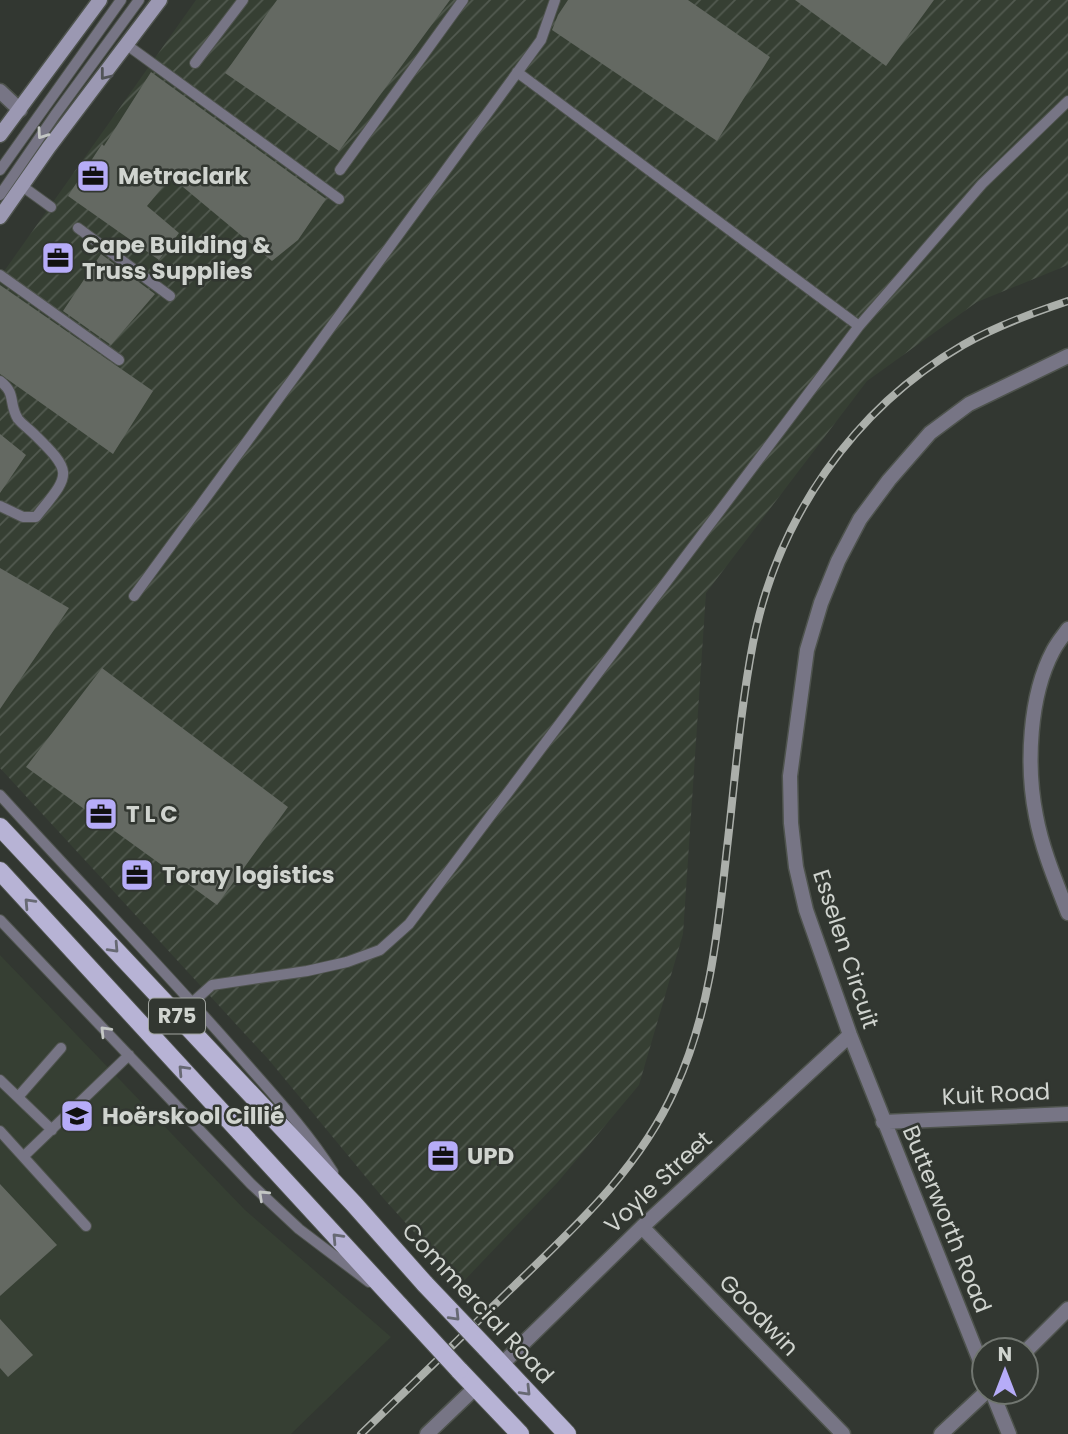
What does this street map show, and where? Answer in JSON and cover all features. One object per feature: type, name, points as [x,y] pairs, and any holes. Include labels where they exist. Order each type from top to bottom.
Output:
[{"type":"main road","points":[[0,135],[100,0]]},
{"type":"main road","points":[[0,217],[48,147],[160,0]]},
{"type":"main road","name":"Commercial Road","points":[[0,827],[567,1434]]},
{"type":"main road","name":"R75","points":[[0,871],[520,1434]]},
{"type":"street","points":[[0,91],[20,110]]},
{"type":"street","name":"Esselen Circuit","points":[[883,1122],[806,910],[796,867],[790,776],[805,662],[821,603],[838,561],[860,519],[889,480],[930,433],[969,404],[1068,356]]},
{"type":"street","points":[[1068,629],[1053,650],[1045,671],[1032,736],[1036,816],[1050,866],[1068,913]]},
{"type":"street","name":"Voyle Street","points":[[501,1365],[642,1227],[850,1035]]},
{"type":"street","name":"Kuit Road","points":[[883,1122],[1068,1114]]},
{"type":"street","name":"Butterworth Road","points":[[883,1122],[970,1336]]},
{"type":"street","name":"Goodwin","points":[[642,1227],[843,1434]]},
{"type":"street","points":[[1040,1338],[1068,1309]]},
{"type":"street","points":[[427,1434],[475,1388]]},
{"type":"street","points":[[941,1434],[971,1406]]},
{"type":"street","points":[[998,1406],[1009,1434]]},
{"type":"lane","points":[[0,170],[121,0]]},
{"type":"lane","points":[[0,195],[139,0]]},
{"type":"lane","points":[[195,63],[243,0]]},
{"type":"lane","points":[[340,170],[463,0]]},
{"type":"lane","points":[[134,596],[541,40],[555,0]]},
{"type":"lane","points":[[127,45],[339,199]]},
{"type":"lane","points":[[517,72],[859,326]]},
{"type":"lane","points":[[193,1002],[212,985],[307,971],[347,962],[380,950],[409,924],[859,326],[982,184],[1068,101]]},
{"type":"lane","points":[[22,186],[51,207]]},
{"type":"lane","points":[[78,228],[170,296]]},
{"type":"lane","points":[[0,275],[118,360]]},
{"type":"lane","points":[[0,382],[10,388],[18,419],[60,459],[63,472],[61,485],[36,517],[23,517],[0,506]]},
{"type":"lane","name":"Commercial Road","points":[[0,795],[193,1002],[321,1153],[354,1204]]},
{"type":"lane","points":[[0,920],[251,1184],[331,1255],[397,1302]]},
{"type":"lane","points":[[18,1097],[61,1048]]},
{"type":"lane","points":[[24,1156],[129,1055]]},
{"type":"lane","points":[[0,1080],[52,1130]]},
{"type":"lane","points":[[0,1131],[86,1226]]},
{"type":"shaded area","points":[[196,0],[1068,0],[1068,265],[977,302],[867,381],[706,593],[683,934],[639,1085],[557,1183],[461,1284],[384,1199],[269,1060],[0,768],[0,277]]},
{"type":"shaded area","name":"Hoërskool Cillié","points":[[0,955],[245,1210],[391,1337],[291,1434],[0,1434]]},
{"type":"building","points":[[277,0],[450,0],[339,151],[225,73]]},
{"type":"building","points":[[568,0],[688,0],[770,57],[717,141],[552,30]]},
{"type":"building","points":[[795,0],[934,0],[886,66]]},
{"type":"building","points":[[151,72],[326,199],[298,240],[272,261],[171,177],[147,206],[179,233],[159,260],[68,196],[102,144],[104,146]]},
{"type":"building","points":[[101,254],[155,294],[111,345],[63,311]]},
{"type":"building","points":[[0,285],[153,391],[113,454],[0,374]]},
{"type":"building","points":[[0,434],[26,455],[0,493]]},
{"type":"building","points":[[0,568],[69,608],[0,709]]},
{"type":"building","points":[[102,668],[288,807],[217,905],[26,767]]},
{"type":"building","points":[[0,1184],[57,1245],[0,1296]]},
{"type":"building","points":[[0,1319],[33,1355],[8,1377],[0,1368]]},
{"type":"railway","points":[[361,1434],[604,1195],[643,1145],[675,1089],[697,1031],[711,971],[741,720],[753,643],[764,597],[780,553],[801,511],[826,472],[855,435],[887,401],[923,371],[988,332],[1068,301]]},
{"type":"place","name":"Metraclark","points":[[93,176]]},
{"type":"place","name":"Cape Building & Truss Supplies","points":[[58,258]]},
{"type":"place","name":"T L C","points":[[101,814]]},
{"type":"place","name":"Toray logistics","points":[[137,875]]},
{"type":"place","name":"Hoërskool Cillié","points":[[77,1116]]},
{"type":"place","name":"UPD","points":[[443,1156]]}]
